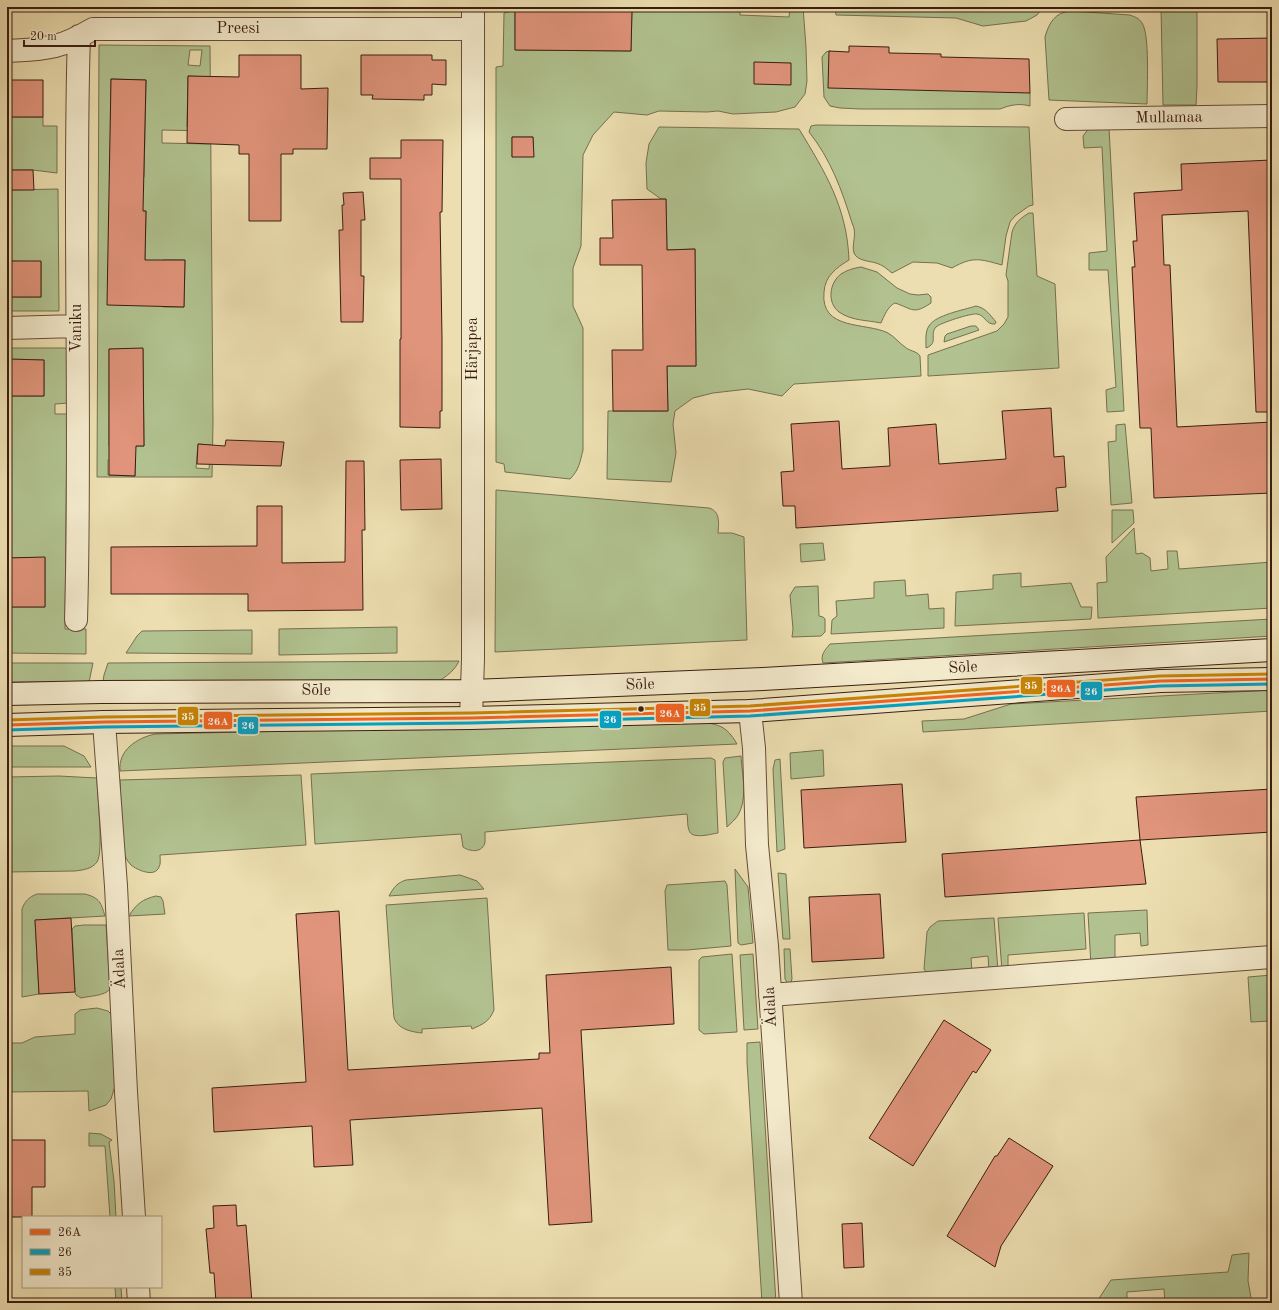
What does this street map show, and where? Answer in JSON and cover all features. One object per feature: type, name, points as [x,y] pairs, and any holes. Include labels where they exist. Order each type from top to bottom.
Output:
[{"type":"street","name":"Härjapea","points":[[471,718],[473,620],[473,7]]},
{"type":"street","name":"Preesi","points":[[7,51],[54,47],[93,29],[473,30]]},
{"type":"street","name":"Vaniku","points":[[76,620],[78,539],[77,73],[79,36]]},
{"type":"street","name":"Mullamaa","points":[[1066,119],[1272,116]]},
{"type":"street","points":[[7,328],[77,326]]},
{"type":"street","name":"Sõle","points":[[7,694],[101,692],[471,691],[755,680],[1272,650]]},
{"type":"street","name":"Sõle","points":[[7,724],[471,718],[750,711],[1160,681],[1272,679]]},
{"type":"street","name":"Ädala","points":[[750,711],[754,748],[757,845],[767,946],[791,1303]]},
{"type":"street","name":"Ädala","points":[[104,722],[116,886],[134,1216]]},
{"type":"street","points":[[770,995],[1272,957]]},
{"type":"street","points":[[138,1288],[139,1303]]},
{"type":"green space","points":[[630,7],[740,7],[740,15],[789,17],[790,7],[803,7],[807,81],[805,94],[795,107],[776,112],[733,114],[718,111],[659,111],[647,115],[614,112],[593,135],[583,155],[581,246],[573,268],[573,306],[583,328],[583,450],[581,458],[577,469],[570,479],[505,472],[504,464],[496,462],[496,67],[503,66],[504,13],[515,10],[515,50],[631,51],[632,10]],"holes":[[[512,137],[533,137],[533,148],[512,157]]]},
{"type":"green space","points":[[835,7],[1043,7],[1037,15],[1026,21],[983,26],[956,18],[836,15]]},
{"type":"green space","points":[[1161,7],[1197,7],[1196,105],[1163,105]]},
{"type":"green space","points":[[1071,11],[1130,15],[1141,21],[1145,29],[1147,50],[1147,104],[1049,100],[1045,37],[1048,27],[1057,16]]},
{"type":"green space","points":[[99,45],[210,46],[213,422],[212,477],[97,477]],"holes":[[[190,50],[202,50],[200,66],[188,65]],[[188,76],[210,77],[187,127]],[[111,79],[146,80],[144,177],[110,176]],[[162,130],[208,131],[209,144],[162,143]],[[109,210],[146,211],[144,305]],[[163,260],[185,260],[184,307],[163,307]],[[109,349],[143,349],[144,446],[109,446]],[[198,444],[211,445],[209,469],[196,468]],[[108,460],[135,461],[135,476],[108,475]]]},
{"type":"green space","points":[[829,51],[1030,93],[1030,106],[1015,105],[1000,109],[861,109],[830,106],[824,97],[822,57]]},
{"type":"green space","points":[[8,117],[43,117],[43,126],[57,126],[57,173],[33,170],[7,170]]},
{"type":"green space","points":[[811,126],[1029,127],[1033,205],[1029,206],[1015,216],[1010,222],[1006,236],[1002,265],[982,260],[971,260],[952,268],[937,263],[913,262],[892,273],[881,265],[858,258],[853,250],[854,227],[840,187],[823,153],[809,132]]},
{"type":"green space","points":[[659,127],[799,129],[818,160],[833,191],[844,223],[847,241],[849,260],[836,269],[826,281],[824,292],[825,305],[829,313],[837,319],[846,323],[888,333],[901,344],[917,353],[920,356],[921,376],[794,384],[782,396],[748,389],[713,393],[693,398],[675,411],[673,424],[676,453],[671,482],[607,479],[608,411],[668,411],[667,366],[696,366],[695,249],[667,250],[666,199],[661,199],[647,189],[646,163],[649,144]]},
{"type":"green space","points":[[1089,128],[1109,128],[1124,411],[1107,412],[1106,390],[1116,387],[1108,270],[1089,270],[1089,253],[1107,251],[1102,147],[1084,148],[1083,136]]},
{"type":"green space","points":[[58,189],[59,311],[7,311],[7,297],[41,297],[41,262],[9,261],[9,250],[7,250],[7,190]]},
{"type":"green space","points":[[1029,213],[1033,213],[1037,276],[1055,284],[1059,368],[928,376],[928,355],[997,331],[1004,324],[1008,317],[1008,281],[1006,275],[1012,232],[1019,221]]},
{"type":"green space","points":[[861,267],[877,272],[897,288],[910,294],[928,294],[931,297],[931,303],[920,309],[913,310],[895,303],[888,309],[881,323],[854,319],[844,315],[835,308],[831,298],[834,282],[846,271]]},
{"type":"green space","points":[[976,306],[988,312],[996,322],[995,324],[990,323],[982,316],[977,314],[949,321],[936,327],[933,333],[932,344],[926,348],[927,331],[932,322],[943,316]]},
{"type":"green space","points":[[971,326],[976,326],[979,330],[944,342],[947,334]]},
{"type":"green space","points":[[7,348],[67,349],[68,403],[55,404],[55,414],[67,414],[65,629],[86,629],[86,654],[7,653],[7,607],[45,607],[45,558],[7,558],[7,396],[44,396],[44,360],[7,359]]},
{"type":"green space","points":[[1125,424],[1132,503],[1111,505],[1108,442],[1116,441],[1116,425]]},
{"type":"green space","points":[[496,490],[709,508],[713,510],[718,518],[718,533],[732,533],[744,537],[747,640],[495,652]]},
{"type":"green space","points":[[1112,510],[1133,510],[1134,523],[1112,543]]},
{"type":"green space","points":[[1134,528],[1136,554],[1142,553],[1150,558],[1151,571],[1168,569],[1167,551],[1177,551],[1179,569],[1272,562],[1272,608],[1098,618],[1097,583],[1107,582],[1106,557]]},
{"type":"green space","points":[[823,543],[825,560],[801,562],[800,544]]},
{"type":"green space","points":[[1021,573],[1021,587],[1071,583],[1081,607],[1092,607],[1091,619],[955,626],[956,592],[993,589],[993,575]]},
{"type":"green space","points":[[905,580],[906,596],[928,594],[929,609],[944,608],[944,628],[831,634],[832,620],[837,616],[836,601],[874,598],[874,582]]},
{"type":"green space","points":[[818,586],[819,616],[825,619],[825,632],[821,636],[792,637],[793,629],[790,595],[795,587]]},
{"type":"green space","points":[[1272,619],[1272,636],[823,663],[822,660],[826,648],[830,644]]},
{"type":"green space","points":[[397,627],[397,653],[279,655],[279,629]]},
{"type":"green space","points":[[252,630],[252,654],[126,653],[142,631]]},
{"type":"green space","points":[[459,661],[445,677],[439,681],[103,682],[108,663]]},
{"type":"green space","points":[[7,663],[93,663],[89,682],[7,682]]},
{"type":"green space","points":[[1272,690],[1272,711],[923,732],[922,721],[964,719],[1011,704]]},
{"type":"green space","points":[[698,722],[716,725],[725,729],[737,744],[120,771],[120,764],[125,751],[135,742],[155,734]]},
{"type":"green space","points":[[7,746],[64,746],[84,756],[91,767],[7,767]]},
{"type":"green space","points":[[823,750],[824,776],[791,779],[790,753]]},
{"type":"green space","points":[[741,756],[744,786],[743,801],[737,816],[727,827],[723,762],[725,758]]},
{"type":"green space","points":[[711,758],[715,760],[718,833],[702,836],[693,835],[688,828],[687,814],[485,832],[484,846],[479,850],[473,851],[463,847],[461,834],[315,844],[311,774]]},
{"type":"green space","points":[[780,759],[785,849],[777,852],[773,769],[775,760]]},
{"type":"green space","points":[[301,775],[306,845],[160,855],[159,867],[154,872],[150,873],[141,871],[134,867],[125,857],[123,851],[120,780]]},
{"type":"green space","points":[[59,776],[97,778],[100,847],[97,862],[90,868],[75,871],[7,872],[7,777]]},
{"type":"green space","points":[[735,869],[748,887],[753,943],[741,945],[738,943]]},
{"type":"green space","points":[[778,873],[786,874],[790,939],[783,939]]},
{"type":"green space","points":[[460,875],[477,881],[484,889],[389,896],[392,890],[400,882],[406,880]]},
{"type":"green space","points":[[725,881],[727,885],[731,946],[687,950],[668,950],[665,891],[667,885]]},
{"type":"green space","points":[[37,894],[85,894],[97,899],[105,916],[35,920],[39,994],[22,997],[22,909],[24,904],[32,896]]},
{"type":"green space","points":[[156,896],[161,897],[163,901],[165,914],[129,916],[134,908],[140,903]]},
{"type":"green space","points":[[487,898],[494,1010],[490,1017],[482,1024],[472,1029],[471,1026],[422,1029],[422,1033],[403,1028],[397,1023],[394,1016],[386,905]]},
{"type":"green space","points":[[1147,910],[1148,945],[1141,946],[1140,933],[1115,935],[1115,963],[1091,966],[1088,913]]},
{"type":"green space","points":[[1084,913],[1086,949],[1008,955],[1008,970],[1002,971],[998,918]]},
{"type":"green space","points":[[994,918],[998,971],[989,972],[988,956],[971,958],[972,972],[926,972],[924,969],[927,932],[930,927],[938,921]]},
{"type":"green space","points":[[106,925],[110,989],[101,994],[81,998],[76,995],[75,992],[72,929],[75,926]]},
{"type":"green space","points":[[784,949],[790,949],[792,979],[788,984],[785,979]]},
{"type":"green space","points":[[732,954],[737,1032],[704,1034],[699,1030],[699,960],[702,957]]},
{"type":"green space","points":[[753,954],[758,1029],[744,1030],[740,955]]},
{"type":"green space","points":[[1272,975],[1272,992],[1269,993],[1271,1021],[1251,1022],[1248,977]]},
{"type":"green space","points":[[97,1008],[108,1011],[113,1016],[115,1086],[111,1099],[106,1105],[89,1111],[88,1091],[7,1092],[7,1043],[22,1043],[35,1037],[75,1034],[75,1014],[80,1010]]},
{"type":"green space","points":[[760,1042],[776,1303],[762,1303],[747,1062],[747,1043]]},
{"type":"green space","points":[[89,1133],[101,1134],[112,1140],[109,1142],[114,1181],[116,1216],[110,1216],[105,1146],[89,1146]]},
{"type":"green space","points":[[1268,1249],[1272,1249],[1272,1298]]},
{"type":"green space","points":[[1249,1253],[1248,1281],[1252,1303],[1165,1303],[1164,1289],[1127,1292],[1127,1303],[1096,1303],[1111,1280],[1228,1272],[1232,1255]]},
{"type":"green space","points":[[115,1288],[121,1288],[122,1303],[116,1303]]},
{"type":"building","points":[[515,10],[632,10],[631,51],[515,50]]},
{"type":"building","points":[[1272,38],[1272,82],[1218,82],[1217,39]]},
{"type":"building","points":[[849,46],[889,47],[889,53],[941,54],[941,57],[1029,59],[1030,93],[828,88],[829,51],[849,52]]},
{"type":"building","points":[[239,55],[301,55],[301,89],[328,88],[327,149],[293,149],[293,154],[281,154],[281,221],[249,221],[249,154],[239,154],[239,145],[187,143],[188,76],[239,77]]},
{"type":"building","points":[[361,55],[432,55],[432,60],[446,60],[446,85],[432,84],[432,95],[424,95],[424,100],[372,99],[373,95],[361,95]]},
{"type":"building","points":[[754,62],[791,63],[791,85],[754,84]]},
{"type":"building","points":[[111,79],[146,80],[143,211],[146,211],[145,260],[185,260],[184,307],[107,305]]},
{"type":"building","points":[[7,80],[43,80],[43,117],[7,117]]},
{"type":"building","points":[[512,137],[533,137],[534,157],[512,157]]},
{"type":"building","points":[[401,140],[443,140],[442,212],[440,212],[442,411],[440,411],[440,428],[400,427],[401,179],[370,179],[370,158],[401,158]]},
{"type":"building","points":[[1272,160],[1272,412],[1256,412],[1248,211],[1162,215],[1164,265],[1170,265],[1177,427],[1272,422],[1272,493],[1154,498],[1151,428],[1140,428],[1132,267],[1135,267],[1133,241],[1137,241],[1134,193],[1182,190],[1181,164]]},
{"type":"building","points":[[7,170],[33,170],[34,190],[7,190]]},
{"type":"building","points":[[363,192],[365,220],[361,220],[361,276],[364,276],[363,322],[341,322],[339,230],[343,230],[343,193]]},
{"type":"building","points":[[666,199],[667,250],[695,249],[696,366],[667,366],[668,411],[613,411],[612,350],[643,350],[642,265],[600,265],[600,238],[613,238],[612,200]]},
{"type":"building","points":[[7,261],[41,261],[41,297],[7,297]]},
{"type":"building","points":[[143,348],[144,446],[136,446],[135,476],[109,475],[109,349]]},
{"type":"building","points":[[7,359],[44,360],[44,396],[7,396]]},
{"type":"building","points":[[1051,408],[1054,457],[1064,456],[1066,487],[1056,488],[1058,511],[796,528],[795,506],[783,506],[781,472],[794,471],[791,424],[839,421],[842,469],[890,466],[888,428],[936,424],[939,464],[1006,459],[1002,411]]},
{"type":"building","points":[[226,440],[284,442],[281,466],[197,464],[198,444],[225,446]]},
{"type":"building","points":[[441,459],[442,509],[401,510],[400,460]]},
{"type":"building","points":[[346,461],[364,461],[365,530],[362,530],[363,610],[248,611],[248,594],[111,594],[111,547],[257,546],[257,506],[282,506],[282,563],[345,562]]},
{"type":"building","points":[[45,557],[45,607],[7,607],[7,558]]},
{"type":"building","points":[[902,784],[906,842],[804,848],[801,790]]},
{"type":"building","points":[[1272,789],[1272,832],[1140,840],[1136,797]]},
{"type":"building","points":[[1140,840],[1146,884],[945,897],[942,854]]},
{"type":"building","points":[[880,894],[884,958],[812,962],[809,897]]},
{"type":"building","points":[[339,911],[348,1070],[539,1059],[539,1053],[550,1053],[546,975],[671,967],[674,1024],[581,1030],[592,1222],[549,1225],[542,1108],[350,1120],[353,1165],[314,1167],[312,1126],[214,1132],[212,1088],[306,1082],[296,914]]},
{"type":"building","points":[[71,918],[75,992],[39,994],[35,920]]},
{"type":"building","points":[[944,1020],[991,1050],[976,1073],[973,1071],[913,1166],[869,1138]]},
{"type":"building","points":[[1009,1138],[1053,1166],[1001,1246],[995,1267],[947,1236],[995,1156],[997,1156]]},
{"type":"building","points":[[7,1140],[45,1140],[45,1187],[32,1187],[32,1216],[7,1217]]},
{"type":"building","points":[[236,1205],[237,1226],[246,1225],[252,1303],[216,1303],[214,1273],[210,1273],[206,1229],[214,1228],[213,1206]]},
{"type":"building","points":[[862,1223],[864,1267],[844,1268],[842,1224]]},
{"type":"transit line","name":"35","points":[[7,720],[104,717],[471,713],[750,706],[1160,676],[1272,674]]},
{"type":"transit line","name":"26A","points":[[7,725],[104,722],[471,718],[750,711],[1160,681],[1272,679]]},
{"type":"transit line","name":"26","points":[[7,730],[104,727],[471,723],[750,716],[1160,686],[1272,684]]}]
